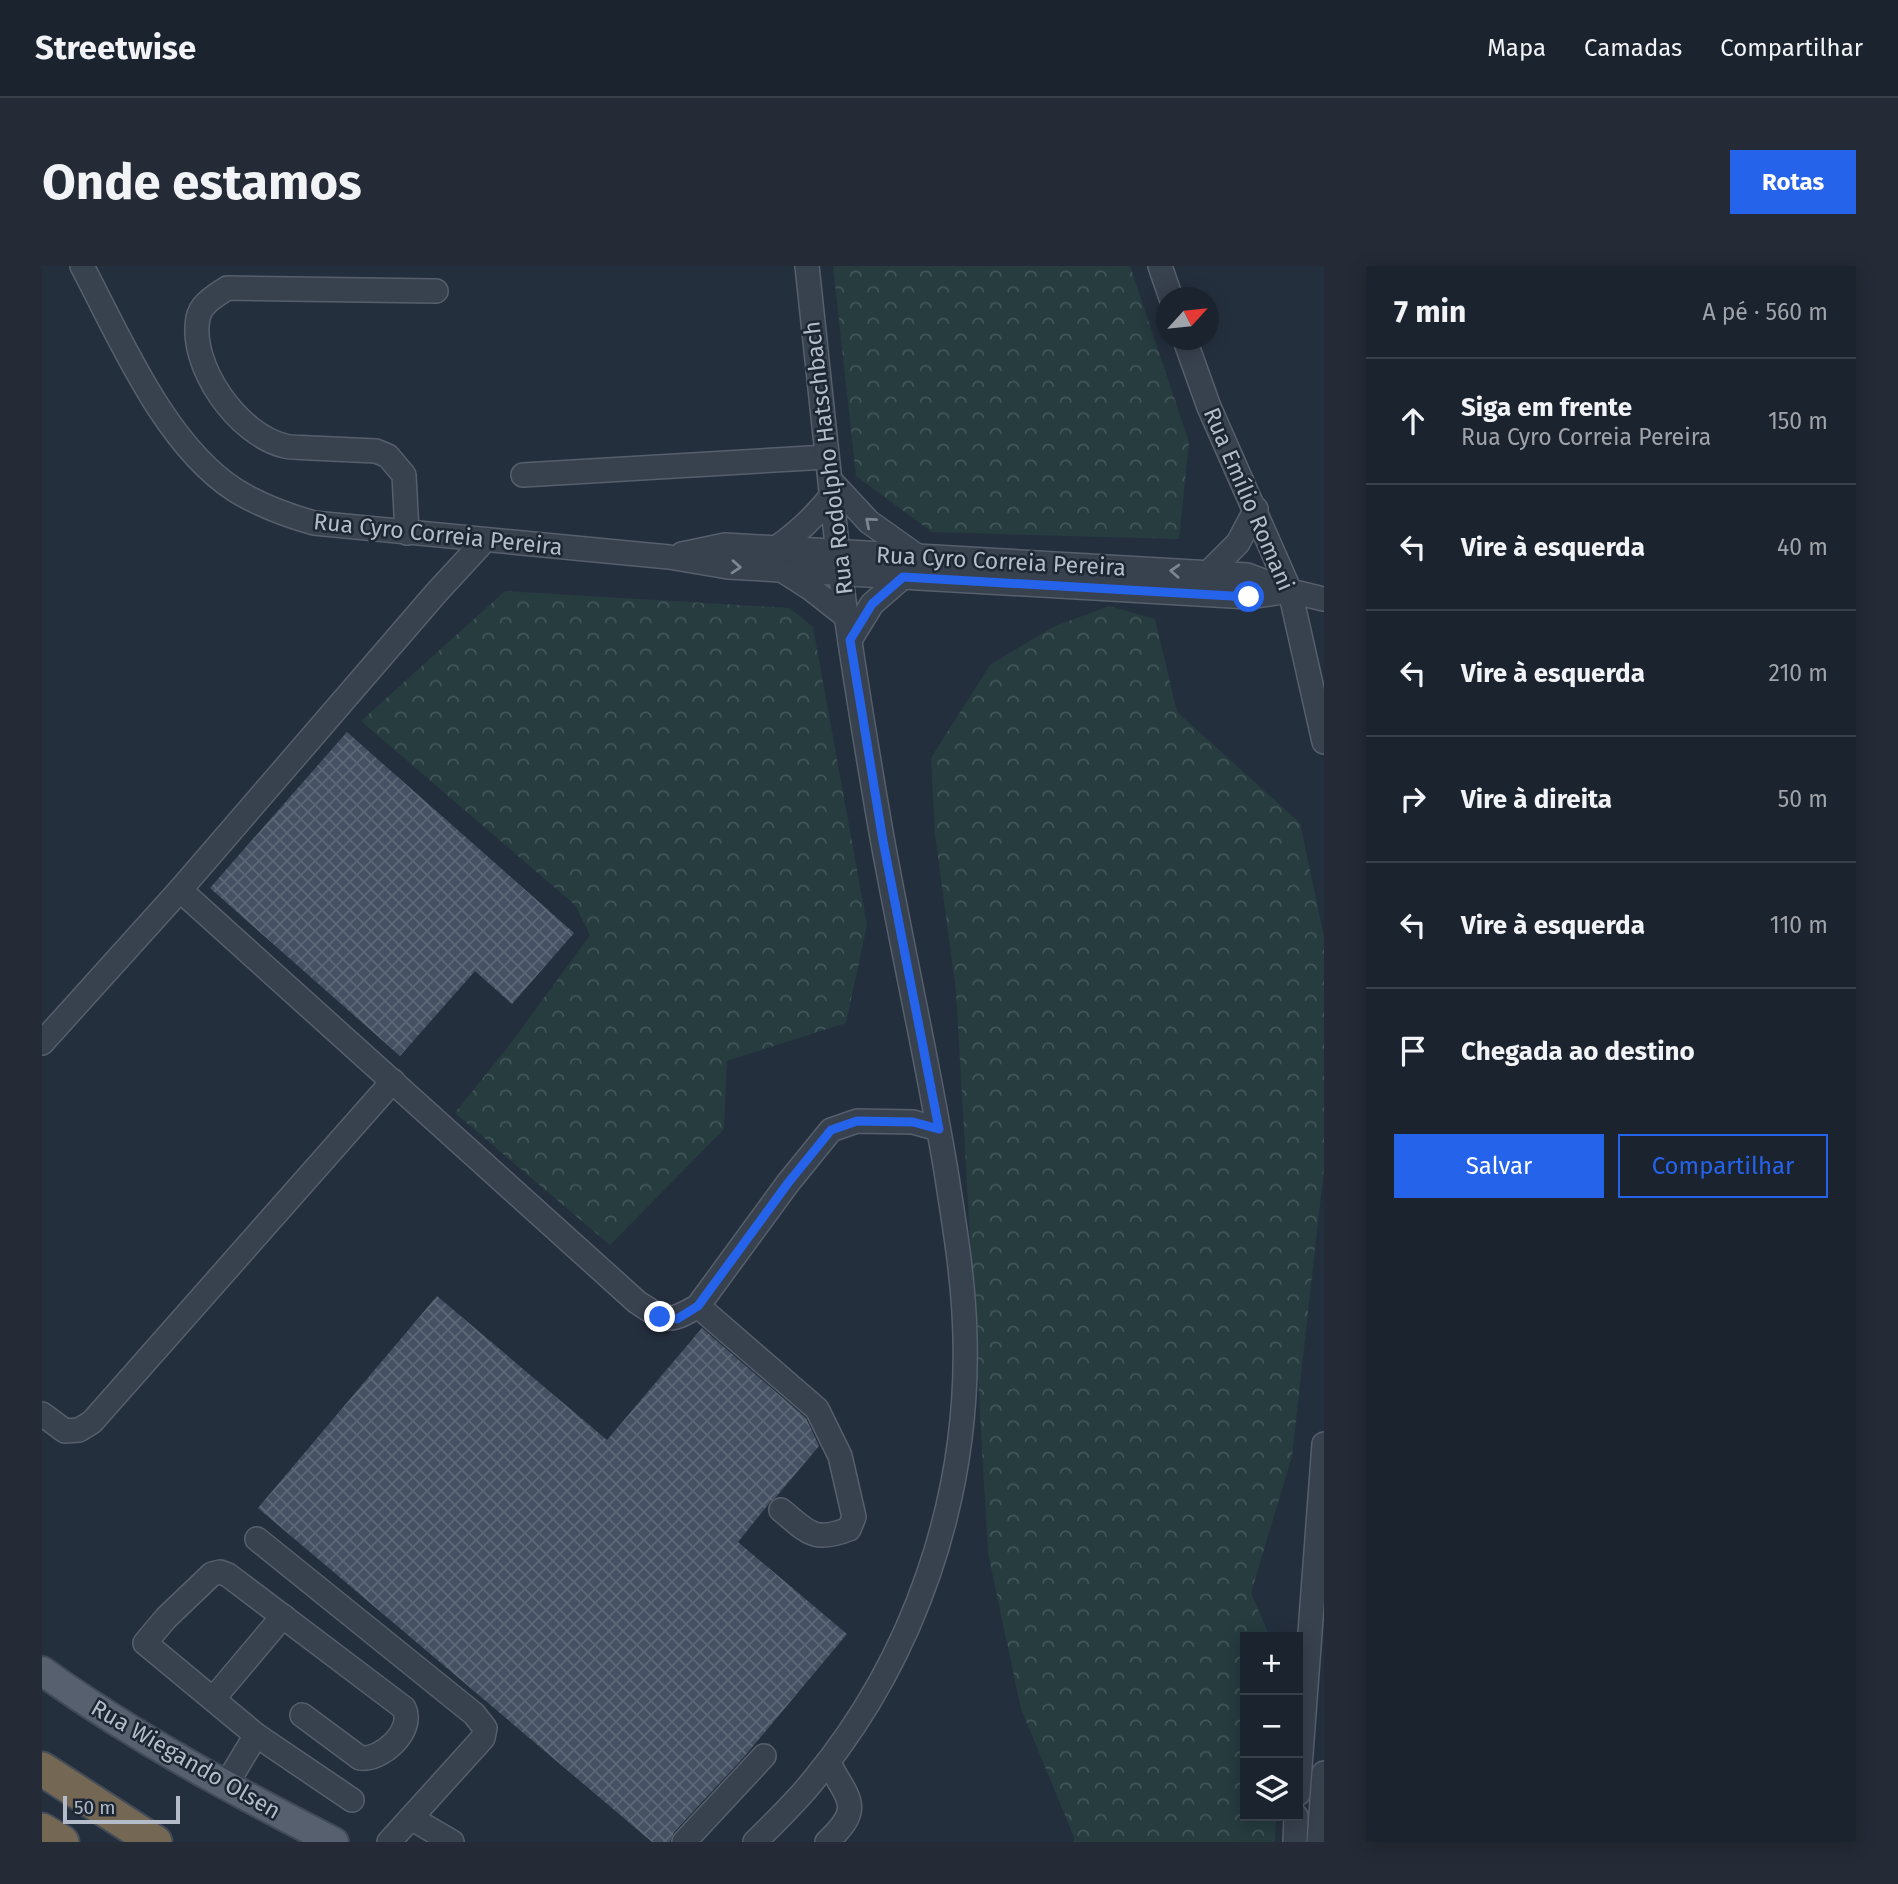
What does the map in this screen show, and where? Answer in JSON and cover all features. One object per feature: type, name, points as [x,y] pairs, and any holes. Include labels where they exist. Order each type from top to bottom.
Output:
[{"type":"highway","points":[[42,1769],[155,1842]]},
{"type":"highway","points":[[42,1830],[62,1842]]},
{"type":"main road","name":"Rua Wiegando Olsen","points":[[42,1671],[111,1718],[226,1785],[334,1842]]},
{"type":"street","name":"Rua Cyro Correia Pereira","points":[[82,266],[139,374],[170,423],[210,469],[234,489],[289,516],[313,523],[669,557],[728,567],[779,559],[839,563],[903,577],[1249,597],[1290,591]]},
{"type":"street","name":"Rua Rodolpho Hatschbach","points":[[755,1842],[792,1805],[828,1762],[877,1686],[906,1632],[936,1554],[955,1477],[961,1432],[965,1340],[958,1247],[939,1129],[883,841],[839,563],[807,266]]},
{"type":"street","points":[[1160,266],[1167,287]]},
{"type":"street","points":[[407,533],[404,475],[388,456],[376,451],[285,446],[259,435],[236,417],[205,367],[199,348],[198,318],[205,304],[227,288],[436,291]]},
{"type":"street","name":"Rua Emílio Romani","points":[[1189,350],[1209,407],[1290,591],[1324,743]]},
{"type":"street","points":[[523,475],[830,477],[869,522],[917,556]]},
{"type":"street","points":[[830,477],[814,518],[779,559],[849,629],[903,577]]},
{"type":"street","points":[[1208,573],[1238,543],[1256,509]]},
{"type":"street","points":[[42,1043],[180,890],[485,540]]},
{"type":"street","name":"Rua Cyro Correia Pereira","points":[[839,563],[917,556],[1247,575],[1290,591],[1324,599]]},
{"type":"street","points":[[180,890],[637,1302],[660,1317],[677,1319],[698,1306],[788,1183],[831,1130],[857,1121],[913,1122],[939,1129]]},
{"type":"street","points":[[42,1414],[65,1431],[79,1430],[92,1422],[393,1081]]},
{"type":"street","points":[[698,1306],[817,1409],[840,1456],[854,1517],[849,1530],[831,1536],[813,1535],[781,1510]]},
{"type":"street","points":[[1301,1758],[1324,1444]]},
{"type":"street","points":[[257,1539],[474,1714],[485,1728],[483,1738],[389,1842]]},
{"type":"street","points":[[302,1715],[359,1758],[370,1759],[390,1747],[407,1724],[408,1716],[404,1709],[283,1616],[229,1575],[220,1572],[212,1574],[197,1587],[145,1643],[257,1735],[352,1800]]},
{"type":"street","points":[[214,1698],[283,1616]]},
{"type":"street","points":[[226,1785],[257,1735]]},
{"type":"street","points":[[684,1842],[764,1756]]},
{"type":"street","points":[[827,1842],[844,1826],[851,1813],[849,1800],[828,1762]]},
{"type":"street","points":[[1319,1842],[1324,1773]]},
{"type":"street","points":[[411,1818],[452,1842]]},
{"type":"street","points":[[1295,1842],[1296,1821]]},
{"type":"green space","points":[[833,266],[1130,266],[1189,442],[1179,539],[932,532],[856,476]]},
{"type":"green space","points":[[505,591],[790,608],[813,627],[867,925],[846,1023],[727,1061],[724,1129],[610,1245],[455,1113],[511,1043],[590,935],[575,905],[361,721]]},
{"type":"green space","points":[[1109,606],[1155,619],[1177,712],[1300,823],[1324,937],[1324,1168],[1292,1456],[1251,1593],[1268,1632],[1240,1632],[1240,1821],[1276,1821],[1275,1842],[1073,1842],[1074,1837],[1021,1709],[988,1553],[956,991],[935,835],[931,758],[990,665],[1053,627]]},
{"type":"building","points":[[347,732],[574,933],[512,1004],[475,971],[400,1056],[210,888]]},
{"type":"building","points":[[437,1296],[607,1440],[702,1328],[806,1418],[819,1446],[738,1542],[847,1634],[744,1757],[674,1832],[670,1842],[652,1842],[258,1508]]},
{"type":"route","points":[[660,1317],[677,1319],[698,1306],[788,1183],[831,1130],[857,1121],[913,1122],[939,1129],[883,841],[850,640],[872,604],[903,577],[1249,597]]}]
